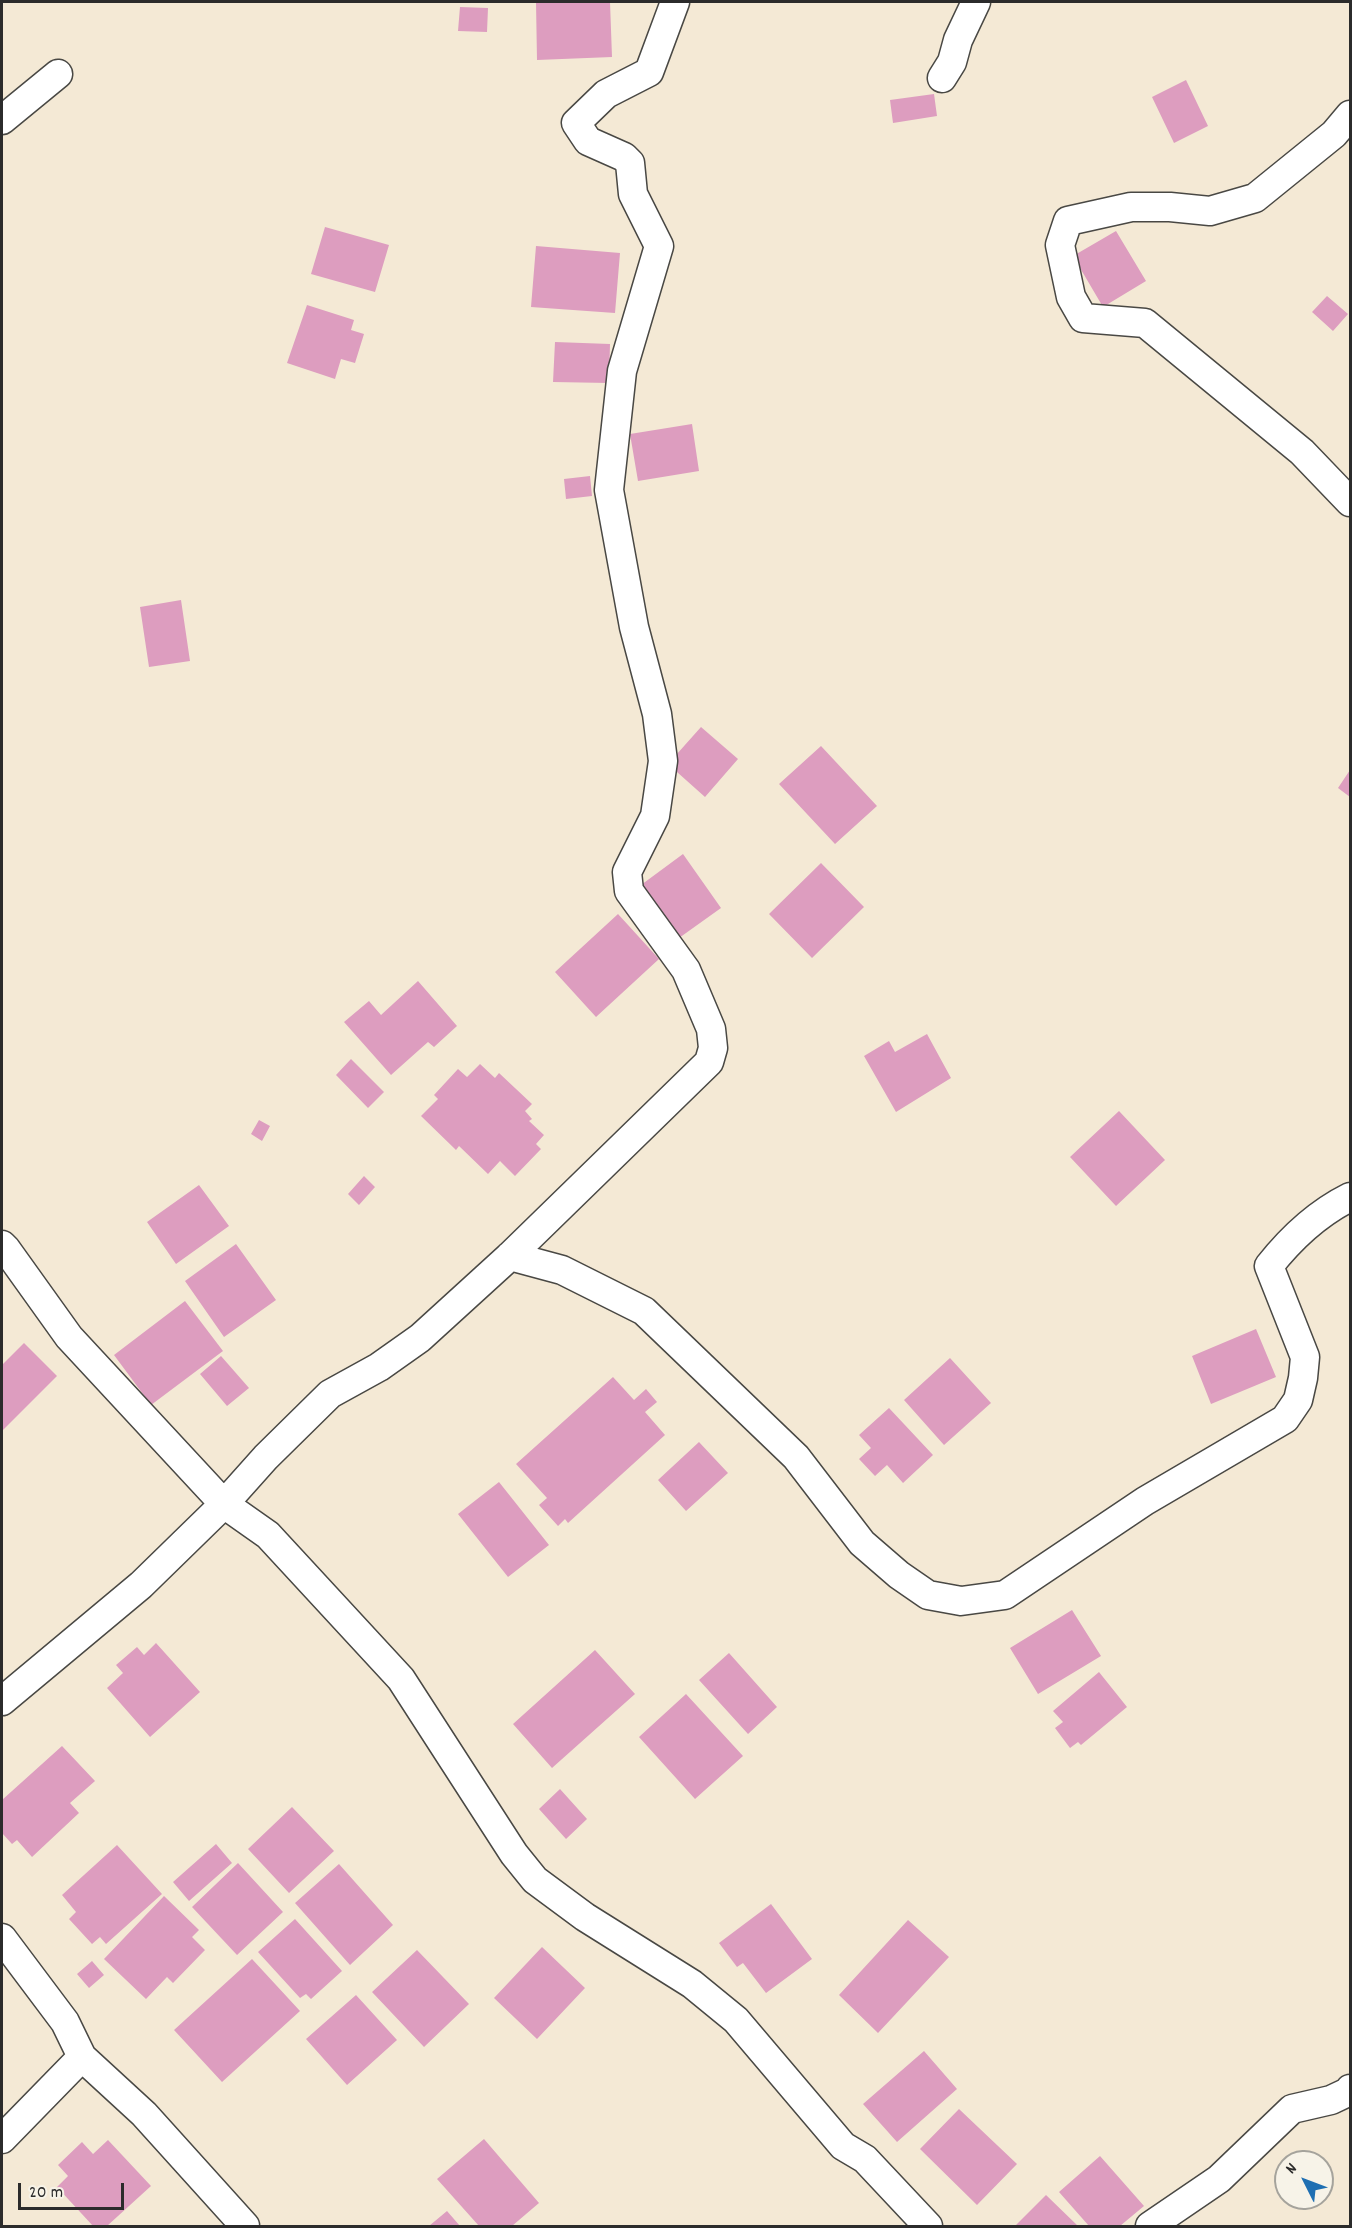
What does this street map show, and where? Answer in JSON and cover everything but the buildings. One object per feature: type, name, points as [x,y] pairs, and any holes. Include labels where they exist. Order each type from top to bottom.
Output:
[{"type":"street","points":[[2,1701],[141,1585],[224,1504],[266,1457],[330,1394],[379,1367],[420,1338],[510,1256],[709,1062],[713,1048],[711,1029],[686,970],[629,891],[627,872],[655,816],[663,761],[657,714],[634,627],[609,489],[622,371],[659,246],[633,194],[630,163],[624,157],[588,141],[576,123],[606,94],[649,72],[675,2]]},
{"type":"street","points":[[942,78],[952,62],[957,40],[976,2]]},
{"type":"street","points":[[2,120],[58,74]]},
{"type":"street","points":[[1350,115],[1334,134],[1255,198],[1210,211],[1170,207],[1131,207],[1068,221],[1060,245],[1071,297],[1083,318],[1145,323],[1302,452],[1350,502]]},
{"type":"street","points":[[510,1256],[562,1270],[644,1311],[796,1457],[862,1543],[899,1575],[928,1595],[961,1601],[1005,1595],[1145,1502],[1285,1419],[1298,1400],[1305,1357],[1269,1266],[1288,1242],[1335,1204],[1350,1197]]},
{"type":"street","points":[[2,1245],[69,1336],[224,1504],[268,1535],[401,1678],[514,1854],[535,1880],[585,1917],[692,1984],[736,2020],[843,2146],[865,2158],[928,2226]]},
{"type":"street","points":[[2,1938],[65,2022],[82,2057],[144,2114],[245,2226]]},
{"type":"street","points":[[2,2139],[82,2057]]},
{"type":"street","points":[[1150,2226],[1219,2179],[1292,2109],[1331,2100],[1350,2089]]}]
